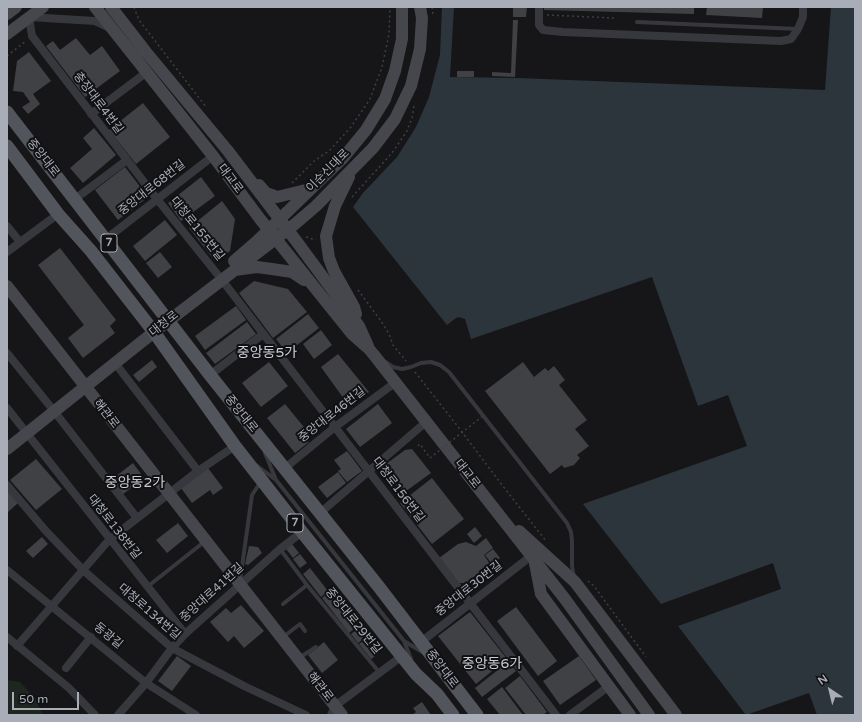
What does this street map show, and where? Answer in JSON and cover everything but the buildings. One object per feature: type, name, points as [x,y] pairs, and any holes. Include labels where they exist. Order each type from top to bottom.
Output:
[{"type":"main road","points":[[7,14],[16,7]]},
{"type":"main road","points":[[7,34],[43,7]]},
{"type":"main road","name":"대교로","points":[[95,7],[119,28],[234,159],[359,326],[372,352]]},
{"type":"main road","name":"대교로","points":[[111,7],[119,28],[147,72],[318,293],[352,334],[372,352],[396,382],[565,599],[649,715]]},
{"type":"main road","points":[[119,28],[121,7]]},
{"type":"main road","name":"이순신대로","points":[[272,234],[279,219],[343,158],[366,130],[385,99],[395,71],[402,39],[402,7]]},
{"type":"main road","name":"이순신대로","points":[[220,277],[256,242],[272,234],[288,230],[316,206],[373,148],[395,119],[411,86],[420,49],[422,18],[420,7]]},
{"type":"main road","name":"중앙대로","points":[[7,112],[210,375],[379,587],[477,715]]},
{"type":"main road","name":"중앙대로","points":[[7,146],[58,214],[90,251],[154,332],[262,481],[416,674],[437,694],[453,715]]},
{"type":"main road","points":[[234,159],[247,170],[266,193],[277,197],[311,189]]},
{"type":"main road","points":[[353,169],[335,206],[326,236],[329,258],[334,271],[354,307],[359,326]]},
{"type":"main road","name":"대청로","points":[[7,449],[195,301],[220,277],[234,270],[272,234]]},
{"type":"main road","points":[[234,270],[257,267],[292,272],[318,293]]},
{"type":"main road","name":"해관로","points":[[7,286],[283,638],[336,712]]},
{"type":"main road","points":[[495,510],[575,582],[676,715]]},
{"type":"main road","points":[[533,558],[541,594],[630,715]]},
{"type":"street","points":[[7,10],[16,7]]},
{"type":"street","points":[[539,7],[539,25],[543,30],[780,41],[790,39],[798,28],[803,17],[803,7]]},
{"type":"street","points":[[29,17],[95,21],[119,28]]},
{"type":"street","name":"충장대로4번길","points":[[29,17],[32,36],[157,199]]},
{"type":"street","points":[[91,114],[147,72]]},
{"type":"street","name":"중앙대로68번길","points":[[106,239],[213,156]]},
{"type":"street","points":[[75,200],[127,160]]},
{"type":"street","name":"대청로155번길","points":[[157,199],[220,277]]},
{"type":"street","points":[[7,252],[58,214]]},
{"type":"street","points":[[7,226],[20,242]]},
{"type":"street","name":"대청로156번길","points":[[220,277],[556,715]]},
{"type":"street","points":[[210,375],[263,334]]},
{"type":"street","points":[[7,353],[137,518]]},
{"type":"street","points":[[115,363],[198,471]]},
{"type":"street","name":"중앙대로46번길","points":[[285,468],[335,427],[396,382]]},
{"type":"street","name":"대청로138번길","points":[[7,408],[184,634]]},
{"type":"street","points":[[320,513],[426,422]]},
{"type":"street","points":[[17,646],[109,540],[198,471],[238,449]]},
{"type":"street","name":"대청로134번길","points":[[7,485],[45,530],[83,570],[172,648],[246,687],[306,715]]},
{"type":"street","name":"중앙대로41번길","points":[[118,715],[146,683],[184,634],[280,549],[302,532]]},
{"type":"street","name":"중앙대로30번길","points":[[421,642],[470,603],[533,558]]},
{"type":"street","name":"동광길","points":[[7,570],[146,683],[196,715]]},
{"type":"street","points":[[7,638],[69,688],[95,715]]},
{"type":"street","points":[[66,668],[91,638]]},
{"type":"street","name":"중앙대로29번길","points":[[336,712],[379,672],[402,656]]},
{"type":"street","points":[[570,715],[609,686]]},
{"type":"lane","points":[[637,22],[798,28]]},
{"type":"lane","points":[[372,352],[393,367],[402,369],[411,368],[421,363],[431,362],[449,372],[567,523],[571,532],[572,566],[575,582]]},
{"type":"lane","points":[[258,435],[276,480]]},
{"type":"lane","points":[[238,449],[276,480],[404,641],[416,674]]},
{"type":"lane","points":[[240,585],[252,495],[262,481]]},
{"type":"lane","points":[[147,587],[206,540]]},
{"type":"lane","points":[[280,549],[308,585],[283,604]]},
{"type":"lane","name":"중앙대로29번길","points":[[308,585],[379,672]]},
{"type":"lane","points":[[283,638],[300,624],[305,631]]},
{"type":"lane","points":[[404,641],[436,661]]},
{"type":"lane","points":[[298,658],[316,647]]},
{"type":"path","points":[[287,188],[314,161],[329,151],[351,127],[370,99],[382,67],[389,34],[390,7]]},
{"type":"path","points":[[543,15],[614,18]]},
{"type":"path","points":[[7,56],[32,36]]},
{"type":"path","points":[[305,236],[320,241]]},
{"type":"path","points":[[354,285],[382,321],[393,345],[549,544]]},
{"type":"path","points":[[418,446],[420,444],[430,458],[484,415]]},
{"type":"path","points":[[588,581],[594,586],[650,662]]},
{"type":"shaded area","points":[[442,7],[454,7],[450,77],[518,78],[825,90],[831,7],[855,7],[855,715],[817,715],[809,693],[746,715],[678,626],[781,589],[773,563],[661,604],[583,504],[747,446],[728,395],[698,406],[652,277],[471,339],[465,319],[459,317],[456,318],[447,325],[353,207],[363,193],[397,157],[416,127],[429,97],[440,55]]},
{"type":"shaded area","points":[[7,680],[20,682],[35,698],[43,715],[7,715]]},
{"type":"district","name":"중앙동5가","points":[[267,353]]},
{"type":"district","name":"중앙동2가","points":[[135,483]]},
{"type":"district","name":"중앙동6가","points":[[492,664]]}]
